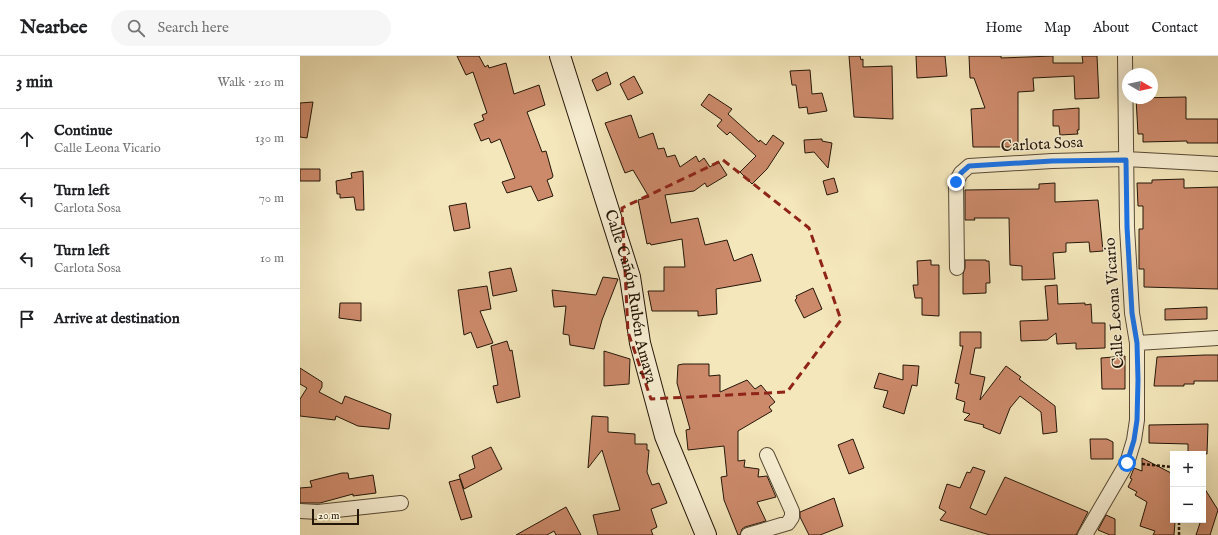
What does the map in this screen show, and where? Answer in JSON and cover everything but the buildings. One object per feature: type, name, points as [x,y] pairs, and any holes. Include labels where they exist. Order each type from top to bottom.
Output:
[{"type":"street","name":"Calle Cañón Rubén Amaya","points":[[560,56],[630,277],[640,343],[665,436],[706,535]]},
{"type":"street","name":"Calle Leona Vicario","points":[[1085,535],[1127,463],[1134,440],[1137,420],[1137,343],[1132,313],[1127,234],[1125,56]]},
{"type":"street","name":"Carlota Sosa","points":[[957,268],[956,182],[961,173],[969,166],[1052,161],[1126,160],[1218,164]]},
{"type":"street","points":[[1137,343],[1218,338]]},
{"type":"street","points":[[748,535],[788,523],[792,517],[792,511],[767,455]]},
{"type":"street","points":[[300,511],[318,512],[401,503]]},
{"type":"path","points":[[1127,463],[1170,467]]},
{"type":"path","points":[[1178,523],[1178,535]]},
{"type":"highlighted area","points":[[723,160],[809,228],[841,320],[787,392],[651,399],[628,332],[622,208]]},
{"type":"route","points":[[956,182],[961,173],[969,166],[1052,161],[1126,160],[1127,227],[1132,313],[1137,343],[1138,380],[1137,420],[1134,440],[1127,463]]}]
